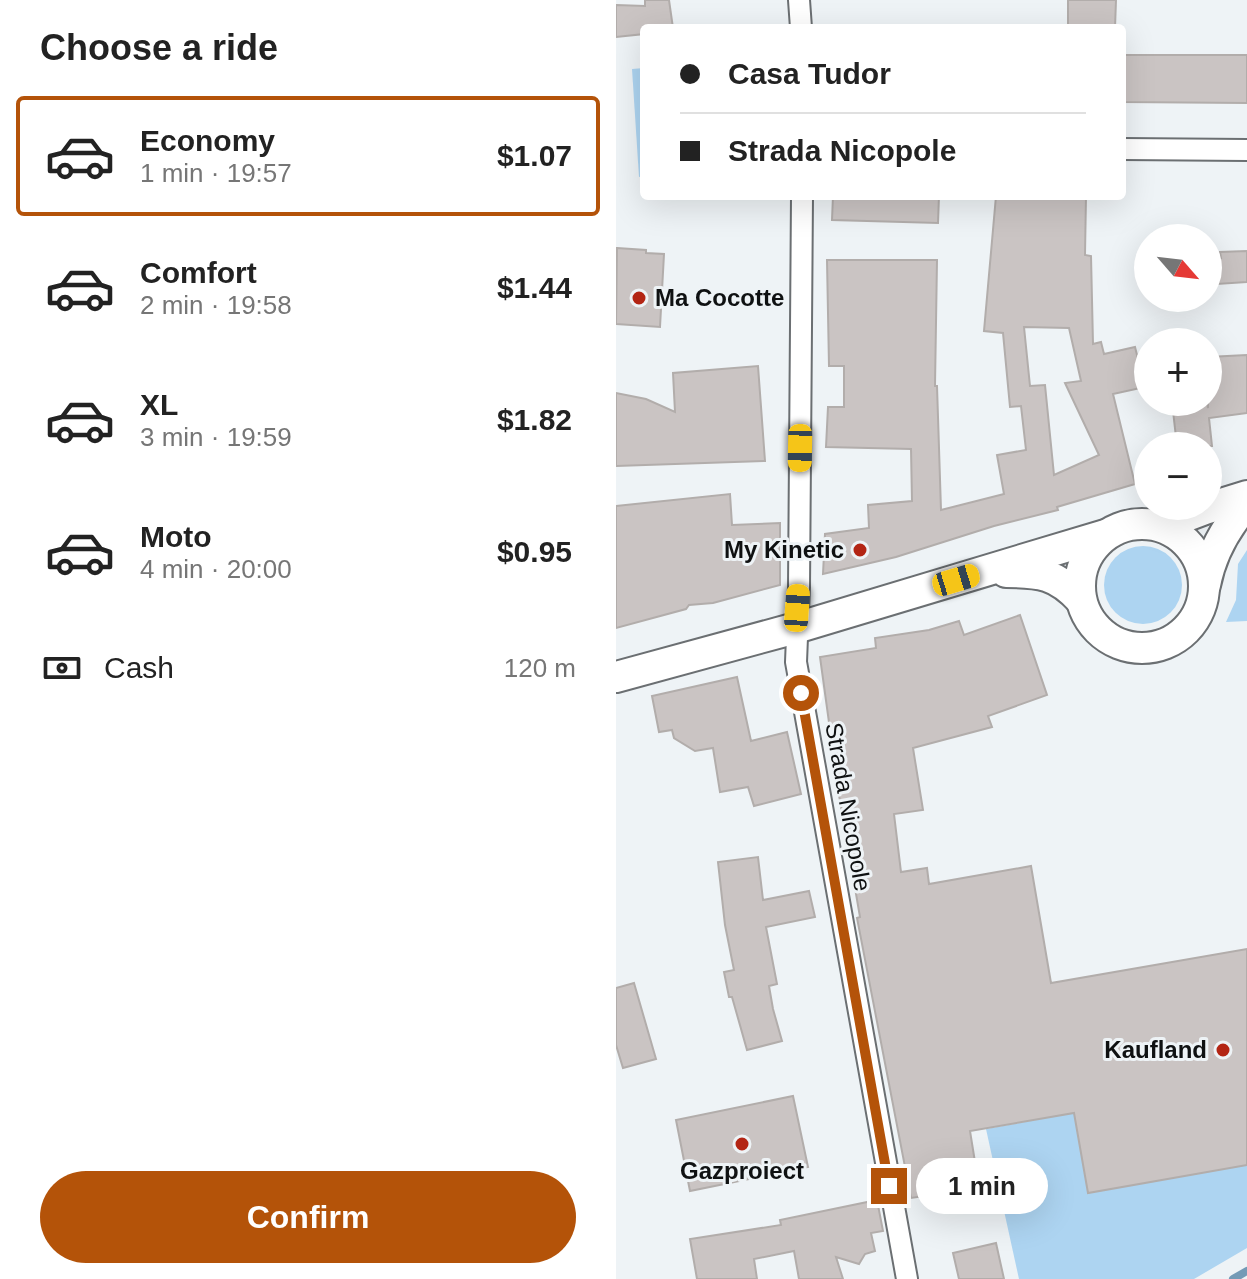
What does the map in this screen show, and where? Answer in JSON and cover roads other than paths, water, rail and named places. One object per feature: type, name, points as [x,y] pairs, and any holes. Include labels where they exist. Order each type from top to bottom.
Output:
[{"type":"street","points":[[799,0],[801,24]]},
{"type":"street","points":[[1126,149],[1247,150]]},
{"type":"street","name":"Strada Nicopole","points":[[802,200],[796,662],[907,1279]]},
{"type":"street","points":[[1160,526],[1247,496]]},
{"type":"street","points":[[984,571],[1047,575],[1071,589],[1081,600],[1091,622],[1108,639],[1130,647],[1154,647],[1174,639],[1190,625],[1201,607],[1210,563],[1217,546],[1247,503]]},
{"type":"street","points":[[616,677],[796,628],[1105,535],[1127,525],[1144,523],[1160,526],[1180,536],[1195,553],[1205,585]]},
{"type":"street","points":[[1081,600],[1082,569],[1090,551],[1105,535]]},
{"type":"waterway","points":[[1233,1279],[1247,1271]]},
{"type":"place","name":"Ma Cocotte","points":[[639,298]]},
{"type":"place","name":"My Kinetic","points":[[860,550]]},
{"type":"place","name":"Kaufland","points":[[1223,1050]]},
{"type":"place","name":"Gazproiect","points":[[742,1144]]}]
